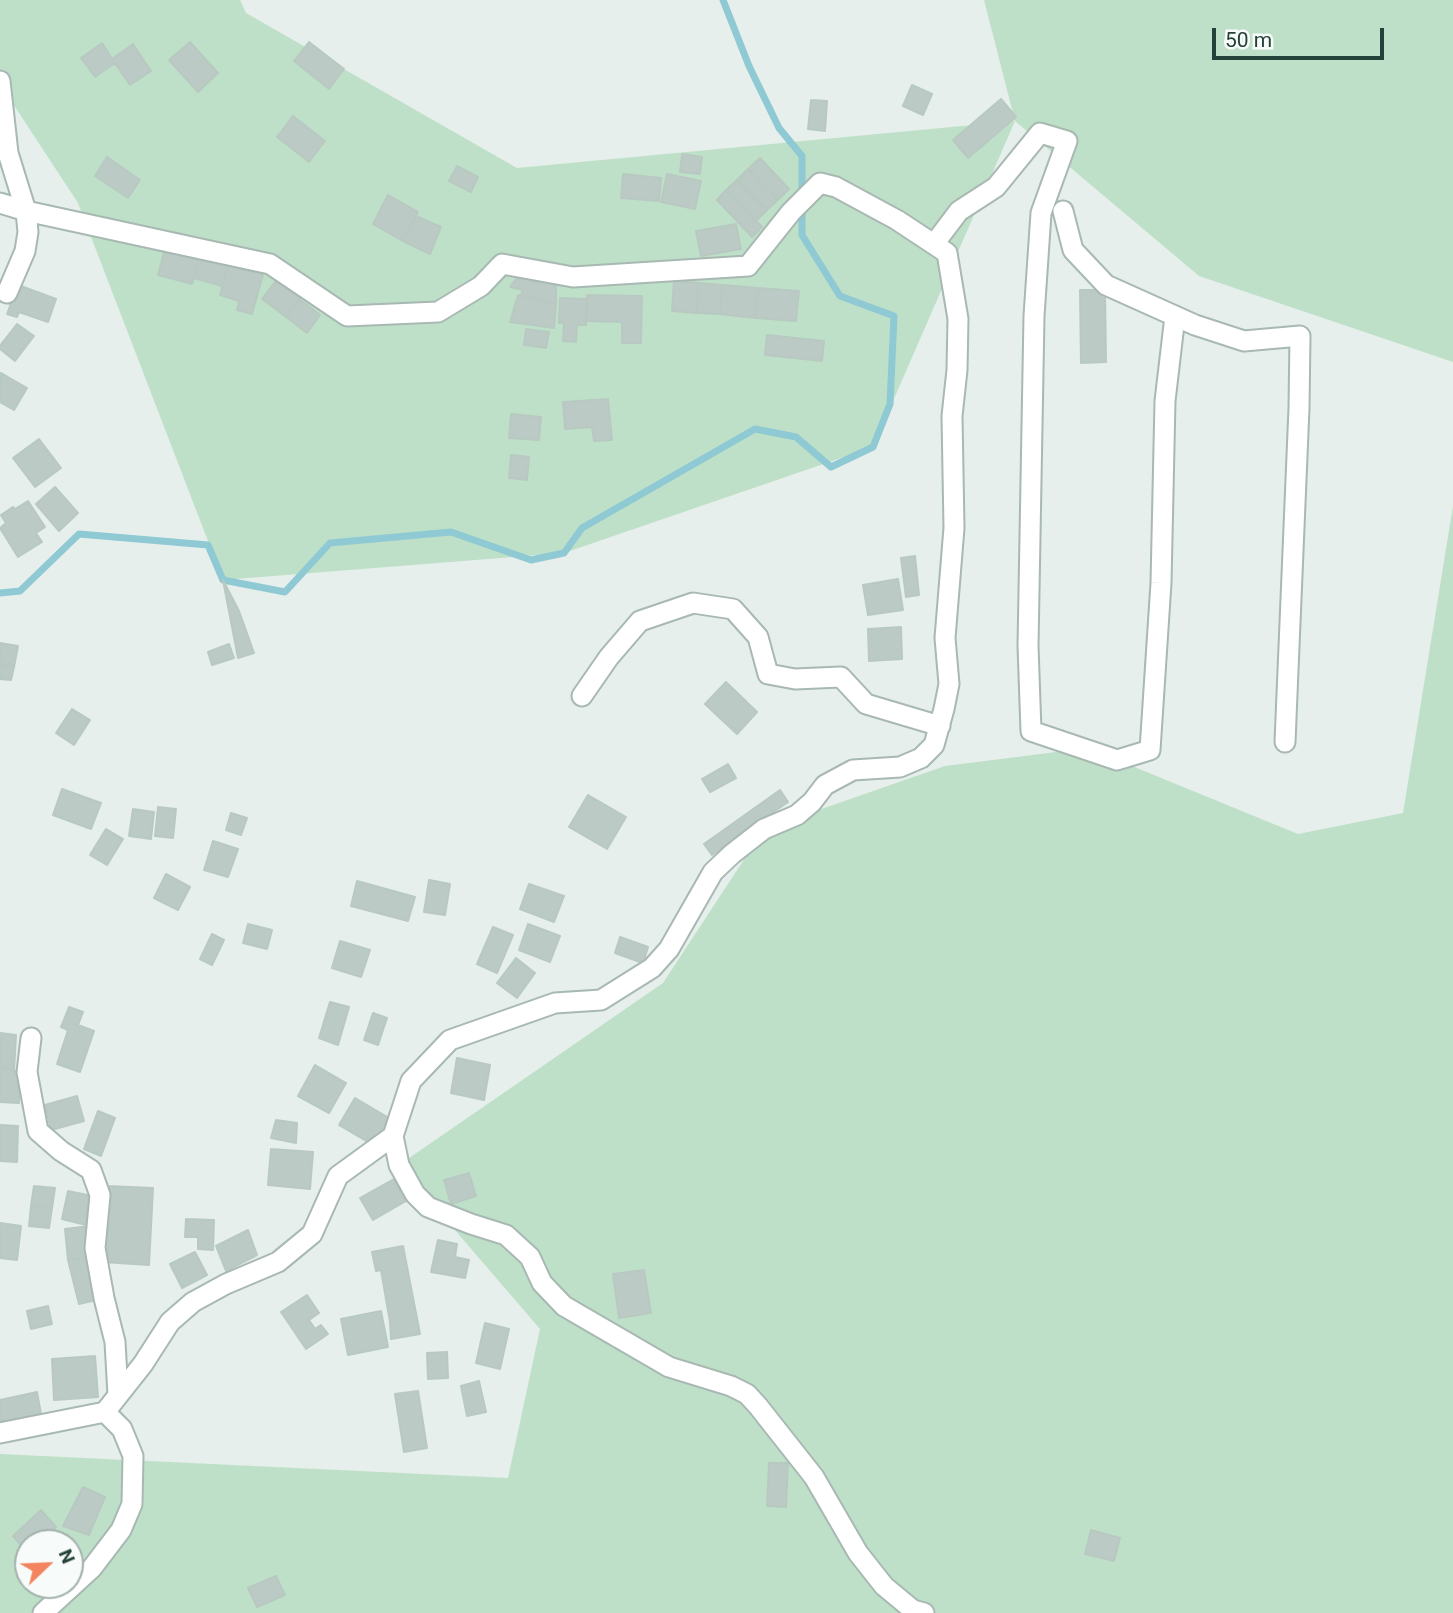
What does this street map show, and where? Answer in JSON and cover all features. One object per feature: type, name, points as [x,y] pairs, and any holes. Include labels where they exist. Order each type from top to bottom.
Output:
[{"type":"street","points":[[0,81],[8,153],[26,211],[28,232],[25,251],[7,293]]},
{"type":"street","points":[[934,244],[959,211],[996,187],[1040,133],[1067,141],[1041,213],[1034,316],[1028,646],[1031,731],[1116,760],[1150,750],[1161,583],[1165,401],[1175,316]]},
{"type":"street","points":[[0,202],[26,211],[270,264],[347,316],[438,312],[481,286],[502,264],[573,277],[748,266],[791,212],[820,183],[836,187],[861,200],[947,253],[958,319],[957,370],[951,416],[954,528],[945,638],[949,684],[934,745],[921,758],[900,767],[853,770],[825,785],[797,815],[764,829],[713,872],[668,949],[652,968],[601,1000],[555,1003],[450,1040],[411,1081],[393,1136],[400,1165],[415,1194],[428,1207],[506,1235],[530,1257],[542,1283],[564,1306],[587,1320],[669,1367],[747,1394],[814,1477],[858,1553],[884,1586],[913,1610],[924,1613]]},
{"type":"street","points":[[1063,211],[1073,250],[1106,285],[1195,325],[1244,341],[1300,337],[1285,742]]},
{"type":"street","points":[[582,696],[609,657],[640,621],[693,603],[733,609],[758,637],[768,674],[795,679],[841,677],[866,704],[940,726]]},
{"type":"street","points":[[31,1038],[27,1072],[38,1131],[61,1151],[91,1170],[100,1195],[95,1248],[115,1342],[118,1395]]},
{"type":"street","points":[[0,1433],[106,1412],[143,1364],[170,1322],[193,1302],[226,1284],[278,1262],[312,1234],[338,1176],[393,1136]]},
{"type":"street","points":[[43,1613],[92,1568],[121,1530],[132,1504],[133,1456],[122,1429],[106,1412]]},
{"type":"green space","points":[[0,0],[240,0],[246,13],[517,168],[1015,121],[873,447],[564,553],[223,580],[78,203],[0,84]]},
{"type":"green space","points":[[984,0],[1453,0],[1453,362],[1199,276],[1015,121]]},
{"type":"green space","points":[[1453,506],[1453,1613],[0,1613],[0,1454],[508,1478],[540,1329],[399,1165],[663,983],[764,829],[945,766],[1088,748],[1298,834],[1403,813]]},
{"type":"building","points":[[190,42],[218,73],[198,92],[169,60]]},
{"type":"building","points":[[309,42],[344,69],[329,89],[294,61]]},
{"type":"building","points":[[102,43],[115,63],[95,77],[81,58]]},
{"type":"building","points":[[133,44],[151,71],[130,85],[112,59]]},
{"type":"building","points":[[912,85],[932,94],[923,115],[903,106]]},
{"type":"building","points":[[1001,99],[1016,117],[968,158],[953,140]]},
{"type":"building","points":[[811,100],[827,101],[825,131],[808,129]]},
{"type":"building","points":[[293,116],[325,141],[309,162],[277,137]]},
{"type":"building","points":[[682,154],[702,157],[700,174],[680,172]]},
{"type":"building","points":[[107,157],[140,180],[128,198],[95,176]]},
{"type":"building","points":[[760,158],[789,189],[778,200],[748,169]]},
{"type":"building","points":[[457,166],[478,177],[471,192],[449,181]]},
{"type":"building","points":[[748,169],[778,200],[767,210],[737,180]]},
{"type":"building","points":[[623,174],[661,178],[659,201],[621,198]]},
{"type":"building","points":[[667,174],[701,181],[695,209],[661,202]]},
{"type":"building","points":[[737,180],[767,210],[756,221],[726,190]]},
{"type":"building","points":[[726,190],[762,227],[752,237],[717,200]]},
{"type":"building","points":[[388,195],[418,212],[403,241],[373,224]]},
{"type":"building","points":[[416,216],[441,227],[430,254],[403,241]]},
{"type":"building","points":[[736,224],[741,249],[701,256],[696,231]]},
{"type":"building","points":[[166,245],[200,255],[192,284],[158,275]]},
{"type":"building","points":[[200,255],[228,265],[222,286],[194,278]]},
{"type":"building","points":[[228,265],[263,275],[252,314],[237,310],[239,301],[220,295]]},
{"type":"building","points":[[523,270],[556,278],[556,304],[521,295],[523,290],[510,287]]},
{"type":"building","points":[[278,278],[301,297],[286,317],[262,299]]},
{"type":"building","points":[[674,281],[699,283],[697,313],[672,311]]},
{"type":"building","points":[[699,283],[722,285],[720,314],[697,313]]},
{"type":"building","points":[[18,285],[56,299],[48,322],[19,312],[17,317],[7,314]]},
{"type":"building","points":[[722,285],[758,288],[755,318],[720,314]]},
{"type":"building","points":[[758,288],[799,291],[796,321],[755,318]]},
{"type":"building","points":[[1080,290],[1105,290],[1106,362],[1081,363]]},
{"type":"building","points":[[518,295],[556,304],[554,328],[510,322]]},
{"type":"building","points":[[587,295],[642,296],[641,343],[622,343],[622,322],[586,321]]},
{"type":"building","points":[[560,298],[587,299],[586,325],[577,325],[576,342],[563,341],[564,323],[559,323]]},
{"type":"building","points":[[299,299],[320,315],[307,333],[286,317]]},
{"type":"building","points":[[17,324],[34,336],[15,361],[0,349],[0,346]]},
{"type":"building","points":[[526,329],[549,332],[546,348],[524,345]]},
{"type":"building","points":[[767,335],[824,341],[822,361],[765,355]]},
{"type":"building","points":[[1,373],[27,388],[14,410],[0,402]]},
{"type":"building","points":[[608,399],[612,440],[594,441],[592,427],[565,429],[563,402]]},
{"type":"building","points":[[511,414],[541,417],[539,440],[509,438]]},
{"type":"building","points":[[39,439],[61,468],[35,487],[13,458]]},
{"type":"building","points":[[511,455],[529,457],[527,480],[509,478]]},
{"type":"building","points":[[55,487],[78,513],[59,531],[36,504]]},
{"type":"building","points":[[28,501],[45,527],[36,533],[42,542],[18,557],[0,528],[6,523],[1,515]]},
{"type":"building","points":[[915,556],[919,595],[906,597],[901,558]]},
{"type":"building","points":[[898,579],[903,610],[868,615],[863,585]]},
{"type":"building","points":[[223,580],[239,611],[254,653],[238,658]]},
{"type":"building","points":[[901,627],[902,659],[869,661],[868,629]]},
{"type":"building","points":[[0,643],[18,646],[14,667],[0,664]]},
{"type":"building","points":[[229,644],[234,658],[212,665],[208,652]]},
{"type":"building","points":[[0,664],[14,667],[11,680],[0,679]]},
{"type":"building","points":[[726,682],[757,712],[737,734],[705,704]]},
{"type":"building","points":[[72,709],[90,720],[74,745],[56,733]]},
{"type":"building","points":[[728,764],[736,778],[710,792],[702,779]]},
{"type":"building","points":[[62,789],[101,803],[91,829],[53,815]]},
{"type":"building","points":[[780,790],[788,802],[712,855],[704,844]]},
{"type":"building","points":[[588,795],[626,817],[607,849],[569,827]]},
{"type":"building","points":[[158,807],[176,809],[173,838],[155,836]]},
{"type":"building","points":[[133,809],[154,812],[151,839],[129,836]]},
{"type":"building","points":[[231,813],[247,818],[241,835],[226,830]]},
{"type":"building","points":[[106,829],[123,839],[107,865],[90,855]]},
{"type":"building","points":[[213,841],[238,849],[228,877],[204,870]]},
{"type":"building","points":[[166,874],[190,887],[178,910],[154,898]]},
{"type":"building","points":[[429,880],[450,884],[445,915],[424,912]]},
{"type":"building","points":[[357,881],[415,897],[408,921],[351,906]]},
{"type":"building","points":[[529,884],[564,896],[554,922],[520,909]]},
{"type":"building","points":[[248,924],[272,930],[267,949],[243,943]]},
{"type":"building","points":[[528,924],[560,936],[550,962],[519,950]]},
{"type":"building","points":[[493,927],[513,935],[497,973],[477,964]]},
{"type":"building","points":[[212,934],[224,940],[212,965],[200,959]]},
{"type":"building","points":[[620,937],[648,947],[643,963],[615,953]]},
{"type":"building","points":[[340,941],[370,950],[361,977],[332,968]]},
{"type":"building","points":[[516,958],[535,973],[517,998],[497,983]]},
{"type":"building","points":[[330,1002],[349,1007],[338,1045],[319,1038]]},
{"type":"building","points":[[69,1007],[83,1012],[78,1025],[94,1031],[80,1072],[57,1064],[68,1030],[61,1027]]},
{"type":"building","points":[[373,1013],[387,1018],[378,1045],[364,1040]]},
{"type":"building","points":[[0,1033],[16,1035],[14,1071],[0,1067]]},
{"type":"building","points":[[457,1058],[490,1065],[484,1100],[451,1093]]},
{"type":"building","points":[[315,1065],[346,1083],[329,1113],[298,1096]]},
{"type":"building","points":[[0,1067],[19,1072],[19,1103],[0,1102]]},
{"type":"building","points":[[77,1096],[84,1121],[51,1130],[45,1105]]},
{"type":"building","points":[[355,1098],[389,1118],[373,1145],[339,1125]]},
{"type":"building","points":[[98,1111],[115,1118],[101,1156],[84,1149]]},
{"type":"building","points":[[276,1120],[297,1123],[296,1143],[271,1138]]},
{"type":"building","points":[[0,1125],[18,1126],[17,1162],[0,1161]]},
{"type":"building","points":[[271,1149],[313,1152],[310,1189],[268,1185]]},
{"type":"building","points":[[469,1173],[476,1196],[451,1204],[444,1180]]},
{"type":"building","points":[[394,1179],[406,1201],[373,1220],[360,1198]]},
{"type":"building","points":[[34,1186],[55,1188],[52,1208],[31,1206]]},
{"type":"building","points":[[107,1186],[153,1188],[149,1265],[103,1262]]},
{"type":"building","points":[[68,1191],[97,1197],[90,1226],[62,1219]]},
{"type":"building","points":[[31,1206],[52,1208],[49,1228],[29,1226]]},
{"type":"building","points":[[186,1219],[214,1220],[213,1250],[198,1249],[198,1237],[185,1237]]},
{"type":"building","points":[[0,1223],[21,1226],[17,1260],[0,1258]]},
{"type":"building","points":[[90,1226],[92,1257],[68,1260],[65,1229]]},
{"type":"building","points":[[248,1230],[257,1255],[226,1271],[216,1246]]},
{"type":"building","points":[[438,1240],[457,1244],[455,1257],[469,1260],[465,1278],[431,1272]]},
{"type":"building","points":[[403,1246],[420,1334],[391,1339],[381,1270],[376,1271],[372,1252]]},
{"type":"building","points":[[195,1252],[207,1275],[182,1288],[170,1264]]},
{"type":"building","points":[[92,1257],[101,1299],[79,1304],[68,1260]]},
{"type":"building","points":[[644,1270],[651,1313],[619,1318],[613,1274]]},
{"type":"building","points":[[307,1295],[319,1313],[309,1320],[315,1329],[321,1325],[328,1334],[306,1349],[281,1312]]},
{"type":"building","points":[[48,1306],[52,1324],[31,1329],[27,1311]]},
{"type":"building","points":[[381,1311],[388,1347],[348,1355],[341,1319]]},
{"type":"building","points":[[485,1323],[509,1329],[500,1369],[476,1363]]},
{"type":"building","points":[[447,1352],[448,1378],[428,1379],[427,1353]]},
{"type":"building","points":[[95,1356],[98,1397],[54,1400],[52,1359]]},
{"type":"building","points":[[479,1381],[486,1412],[467,1416],[461,1386]]},
{"type":"building","points":[[418,1391],[427,1448],[404,1452],[395,1394]]},
{"type":"building","points":[[37,1392],[41,1414],[1,1422],[0,1400]]},
{"type":"building","points":[[769,1463],[788,1463],[786,1507],[767,1506]]},
{"type":"building","points":[[83,1487],[105,1497],[89,1535],[84,1533],[84,1529],[63,1526]]},
{"type":"building","points":[[41,1510],[56,1527],[54,1529],[21,1529]]},
{"type":"building","points":[[1091,1530],[1120,1538],[1114,1561],[1085,1554]]},
{"type":"building","points":[[276,1576],[285,1595],[257,1607],[248,1588]]},
{"type":"waterway","points":[[723,0],[749,66],[779,128],[802,156],[802,196]]},
{"type":"waterway","points":[[0,593],[20,591],[79,534],[208,545],[223,580],[285,592],[330,543],[451,532],[531,560],[564,553],[582,528],[755,429],[796,437],[831,467],[873,447],[890,404],[894,316],[840,296],[802,235],[802,208]]}]
